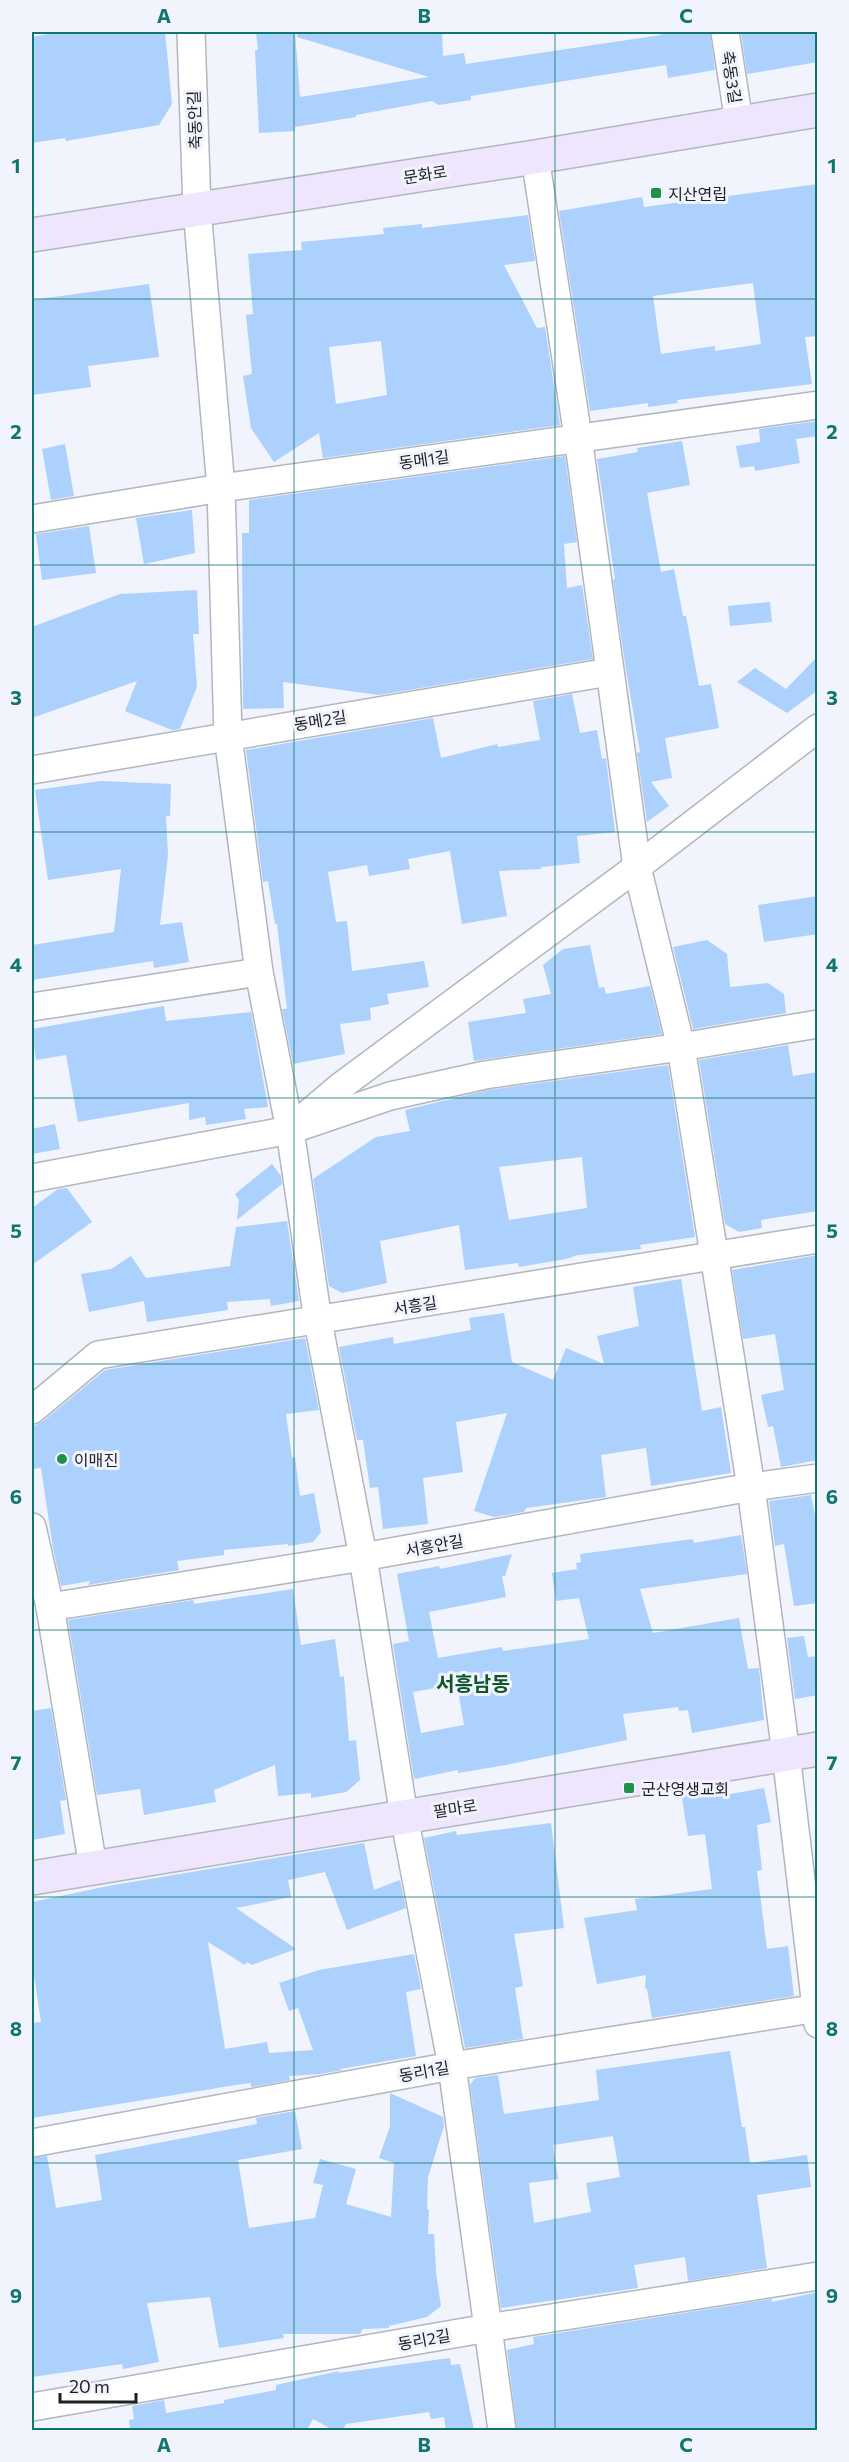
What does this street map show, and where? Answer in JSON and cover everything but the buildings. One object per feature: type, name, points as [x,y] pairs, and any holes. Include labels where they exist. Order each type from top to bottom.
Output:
[{"type":"street","name":"축동안길","points":[[191,32],[197,209],[221,488],[228,736],[259,972],[290,1130],[318,1321],[363,1557],[404,1816],[452,2066],[502,2430]]},
{"type":"street","name":"축동3길","points":[[725,32],[739,122]]},
{"type":"street","name":"문화로","points":[[32,235],[535,157],[818,110]]},
{"type":"street","points":[[535,157],[578,437],[637,867],[681,1047],[751,1487],[802,1751],[817,2013]]},
{"type":"street","name":"동메1길","points":[[32,519],[221,488],[818,405]]},
{"type":"street","name":"동메2길","points":[[32,770],[609,672]]},
{"type":"street","points":[[290,1130],[341,1086],[637,867],[818,728]]},
{"type":"street","points":[[32,1007],[259,972]]},
{"type":"street","points":[[32,1178],[290,1130],[390,1096],[485,1075],[681,1047],[818,1024]]},
{"type":"street","name":"서흥길","points":[[32,1410],[98,1355],[818,1239]]},
{"type":"street","name":"서흥안길","points":[[50,1607],[363,1557],[751,1487],[818,1478]]},
{"type":"street","points":[[32,1527],[50,1607],[93,1866]]},
{"type":"street","name":"팔마로","points":[[32,1878],[93,1866],[802,1751]]},
{"type":"street","name":"동리1길","points":[[32,2143],[452,2066],[817,2013]]},
{"type":"street","name":"동리2길","points":[[32,2407],[488,2328],[818,2276]]},
{"type":"place","name":"지산연립","points":[[656,193]]},
{"type":"place","name":"이매진","points":[[62,1459]]},
{"type":"place","name":"군산영생교회","points":[[629,1788]]},
{"type":"district","name":"서흥남동","points":[[473,1683]]}]
